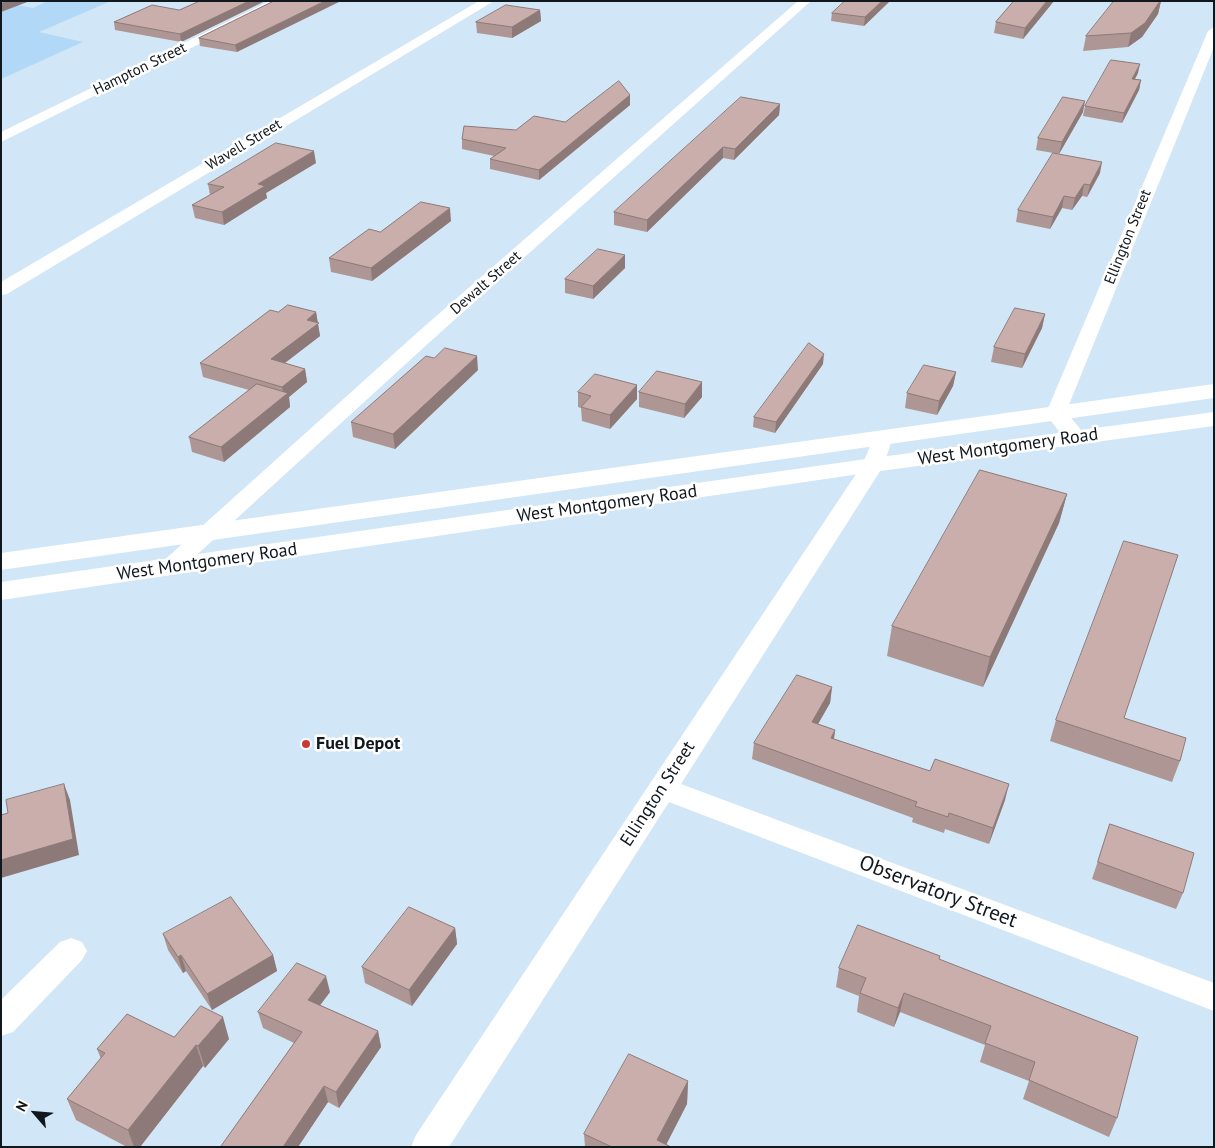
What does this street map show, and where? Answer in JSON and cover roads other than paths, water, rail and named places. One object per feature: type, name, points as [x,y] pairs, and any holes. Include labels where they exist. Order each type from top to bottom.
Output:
[{"type":"main road","name":"West Montgomery Road","points":[[1,562],[1214,391]]},
{"type":"main road","name":"West Montgomery Road","points":[[1,591],[873,465],[1214,418]]},
{"type":"street","name":"Hampton Street","points":[[1,138],[280,1]]},
{"type":"street","name":"Wavell Street","points":[[1,290],[488,1]]},
{"type":"street","name":"Dewalt Street","points":[[169,568],[426,336],[805,1]]},
{"type":"street","name":"Ellington Street","points":[[1056,413],[1214,31]]},
{"type":"street","points":[[1056,413],[1078,438]]},
{"type":"street","name":"Ellington Street","points":[[429,1147],[873,465],[882,438]]},
{"type":"street","name":"Observatory Street","points":[[663,788],[1214,997]]},
{"type":"street","points":[[1,1022],[71,951]]},
{"type":"place","name":"Fuel Depot","points":[[306,744]]}]
